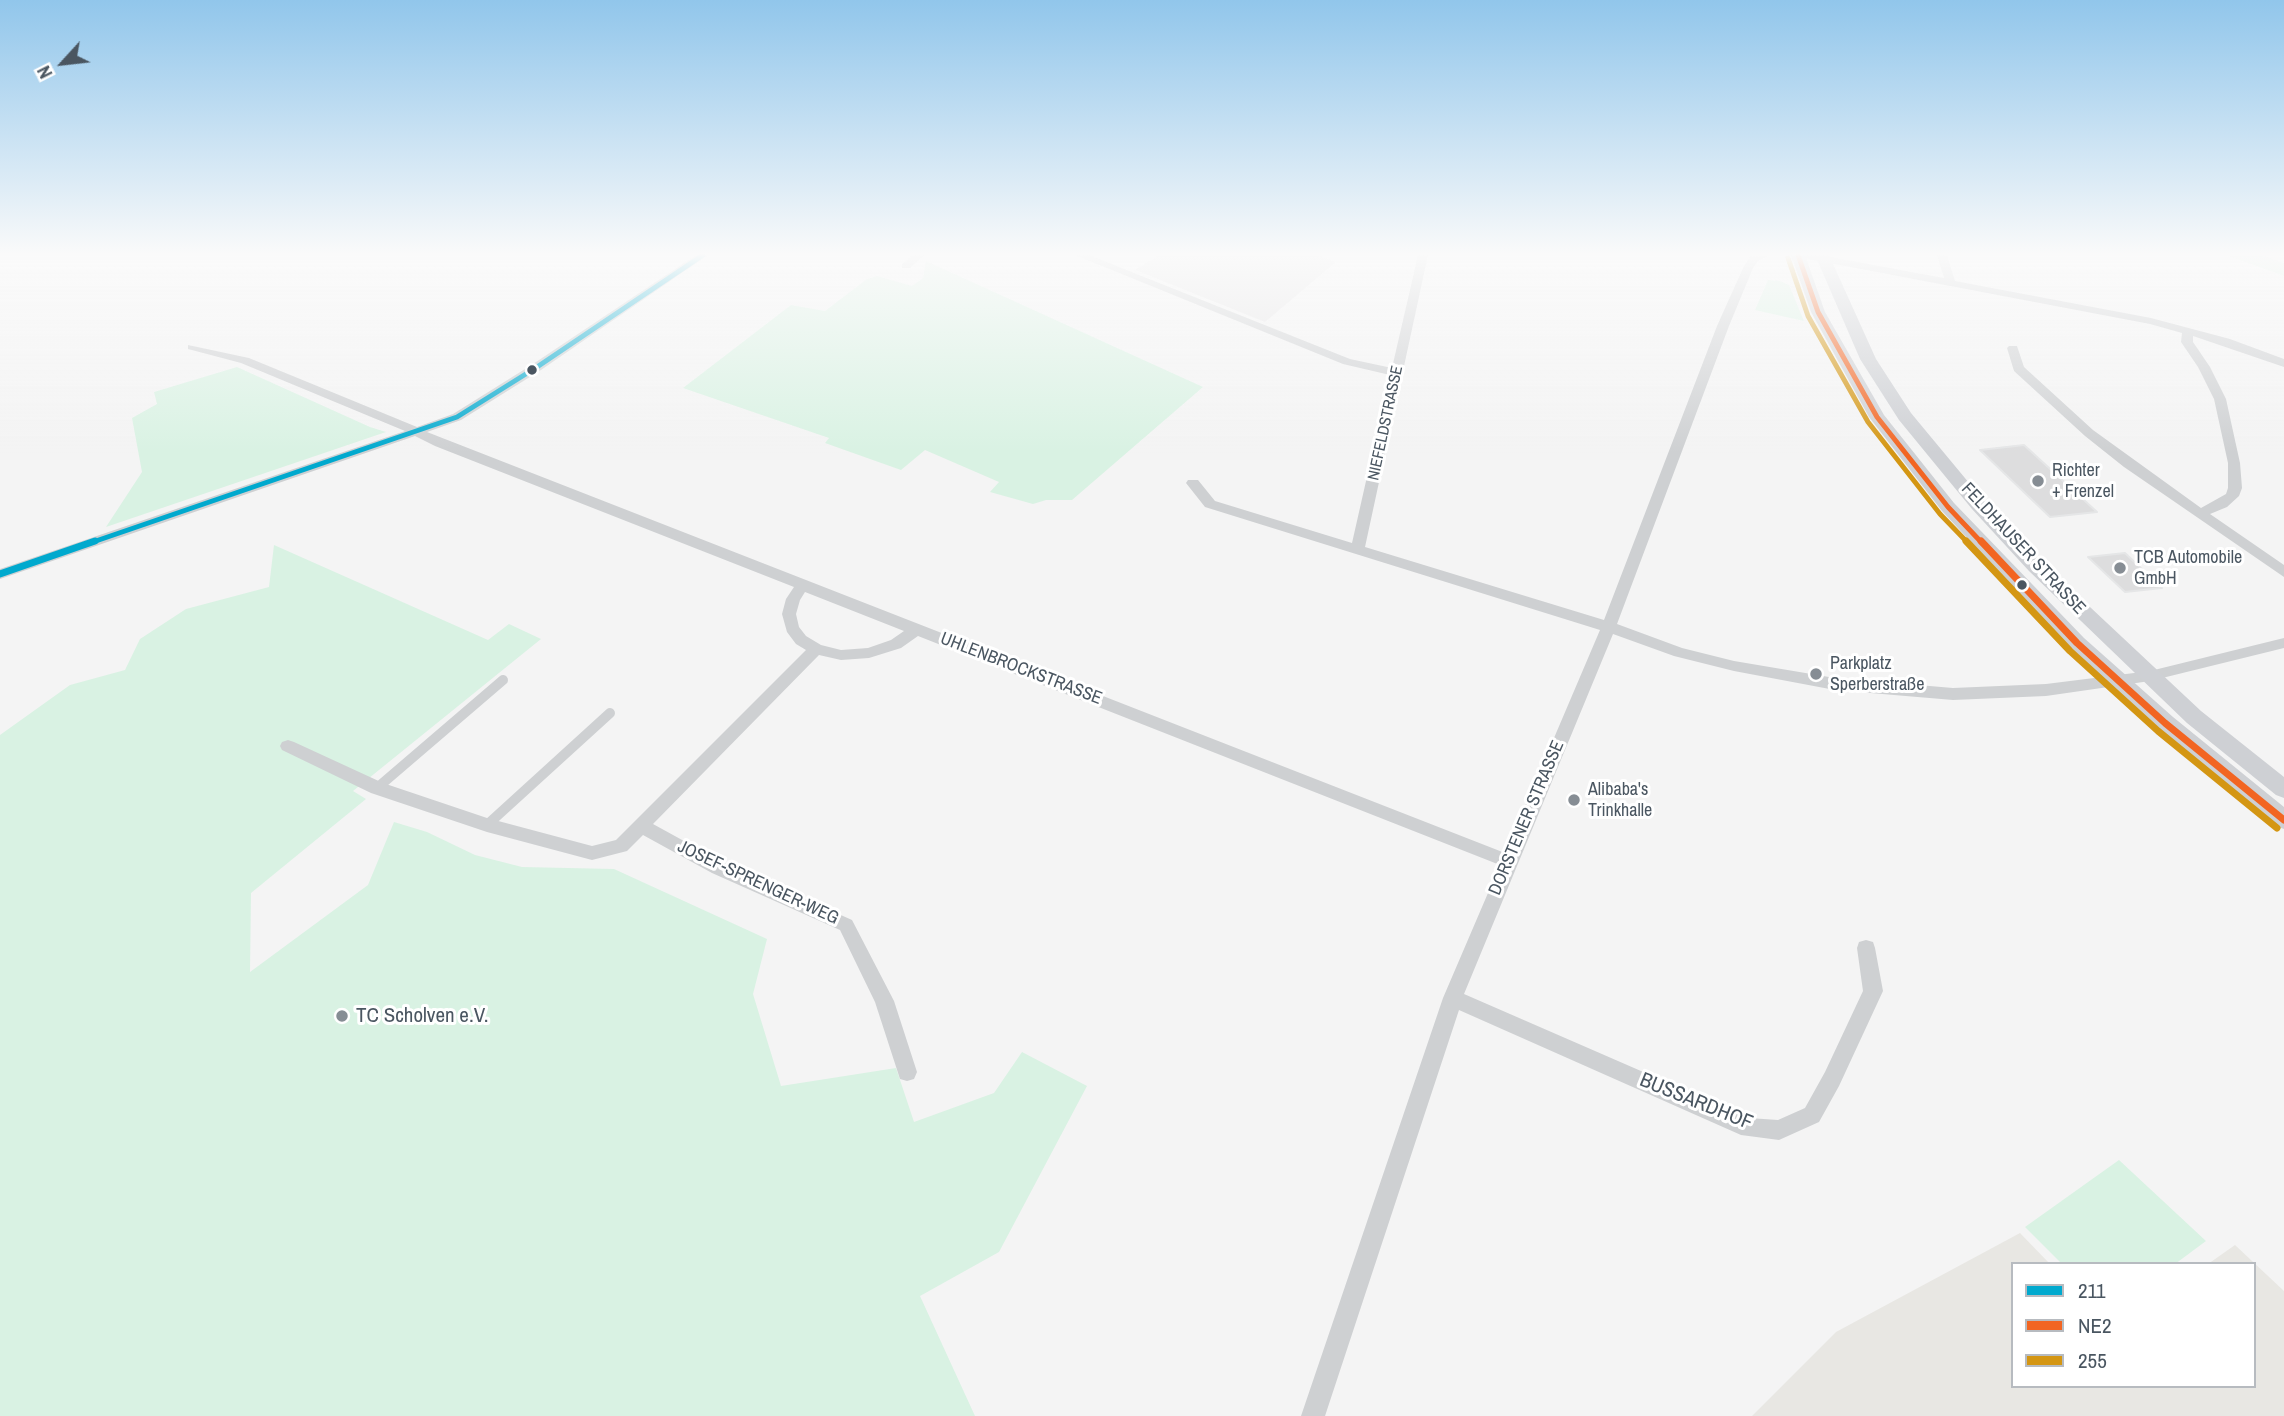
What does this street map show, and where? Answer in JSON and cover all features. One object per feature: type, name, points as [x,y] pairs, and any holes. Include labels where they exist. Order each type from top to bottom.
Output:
[{"type":"main road","name":"FELDHAUSER STRASSE","points":[[1823,321],[1877,417],[1948,508],[2077,643],[2165,723],[2284,820]]},
{"type":"main road","name":"FELDHAUSER STRASSE","points":[[1851,321],[1868,359],[1905,416],[1978,505],[2036,567],[2194,717],[2284,789]]},
{"type":"street","points":[[0,574],[417,432],[471,409],[603,321]]},
{"type":"street","points":[[1245,321],[1347,362],[1397,373]]},
{"type":"street","name":"NIEFELDSTRASSE","points":[[1358,550],[1408,321]]},
{"type":"street","name":"DORSTENER STRASSE","points":[[1316,1410],[1453,998],[1508,861],[1609,627],[1725,321]]},
{"type":"street","points":[[2144,321],[2188,330],[2284,363]]},
{"type":"street","points":[[2188,330],[2187,342],[2204,367],[2220,399],[2234,463],[2235,488],[2232,496],[2222,504],[2200,513]]},
{"type":"street","name":"UHLENBROCKSTRASSE","points":[[192,347],[246,360],[439,443],[1508,861]]},
{"type":"street","points":[[2013,348],[2018,368],[2056,405],[2129,464],[2284,572]]},
{"type":"street","points":[[1193,483],[1210,504],[1609,627],[1679,652],[1734,666],[1883,690],[1984,695],[2118,681],[2150,676],[2284,643]]},
{"type":"street","points":[[802,586],[793,599],[789,614],[792,628],[801,640],[816,649],[841,655],[869,653],[896,644],[916,630]]},
{"type":"street","points":[[288,746],[377,788],[487,825],[592,853],[621,846],[816,649]]},
{"type":"street","points":[[377,788],[503,680]]},
{"type":"street","points":[[487,825],[610,713]]},
{"type":"street","name":"JOSEF-SPRENGER-WEG","points":[[641,826],[718,868],[846,925],[884,1000],[907,1072]]},
{"type":"street","name":"BUSSARDHOF","points":[[1453,998],[1748,1128],[1779,1130],[1812,1115],[1832,1079],[1873,991],[1866,948]]},
{"type":"shaded area","points":[[2020,1233],[2048,1262],[2011,1262],[2011,1388],[2256,1388],[2256,1265],[2284,1291],[2284,1416],[1752,1416],[1836,1332]]},
{"type":"shaded area","points":[[2235,1245],[2253,1262],[2211,1262]]},
{"type":"green space","points":[[770,321],[1058,321],[1203,387],[1072,500],[1046,500],[1033,504],[990,492],[999,482],[925,450],[901,470],[825,443],[829,438],[683,388]]},
{"type":"green space","points":[[237,367],[386,432],[106,527],[142,472],[132,418],[157,404],[154,392]]},
{"type":"green space","points":[[274,545],[488,640],[509,624],[541,639],[353,791],[366,799],[251,893],[250,972],[368,885],[394,822],[427,832],[475,855],[522,867],[614,869],[767,939],[753,994],[781,1086],[896,1068],[914,1122],[994,1093],[1022,1052],[1087,1086],[999,1252],[920,1296],[975,1416],[0,1416],[0,735],[70,685],[125,670],[140,639],[186,609],[269,587]]},
{"type":"green space","points":[[2119,1160],[2206,1241],[2178,1262],[2060,1262],[2025,1227]]},
{"type":"building","name":"Richter + Frenzel","points":[[2024,445],[2097,512],[2050,517],[1980,450]]},
{"type":"building","name":"TCB Automobile GmbH","points":[[2125,553],[2162,588],[2125,592],[2088,557]]},
{"type":"transit line","name":"211","points":[[0,574],[457,417],[605,321]]},
{"type":"transit line","name":"255","points":[[1811,321],[1868,422],[1940,514],[2070,651],[2158,731],[2277,828]]},
{"type":"transit line","name":"NE2","points":[[1823,321],[1877,417],[1948,507],[2077,643],[2165,723],[2284,820]]},
{"type":"place","name":"Richter + Frenzel","points":[[2038,481]]},
{"type":"place","name":"TCB Automobile GmbH","points":[[2120,568]]},
{"type":"place","name":"Parkplatz Sperberstraße","points":[[1816,674]]},
{"type":"place","name":"Alibaba's Trinkhalle","points":[[1574,800]]},
{"type":"place","name":"TC Scholven e.V.","points":[[342,1016]]}]
